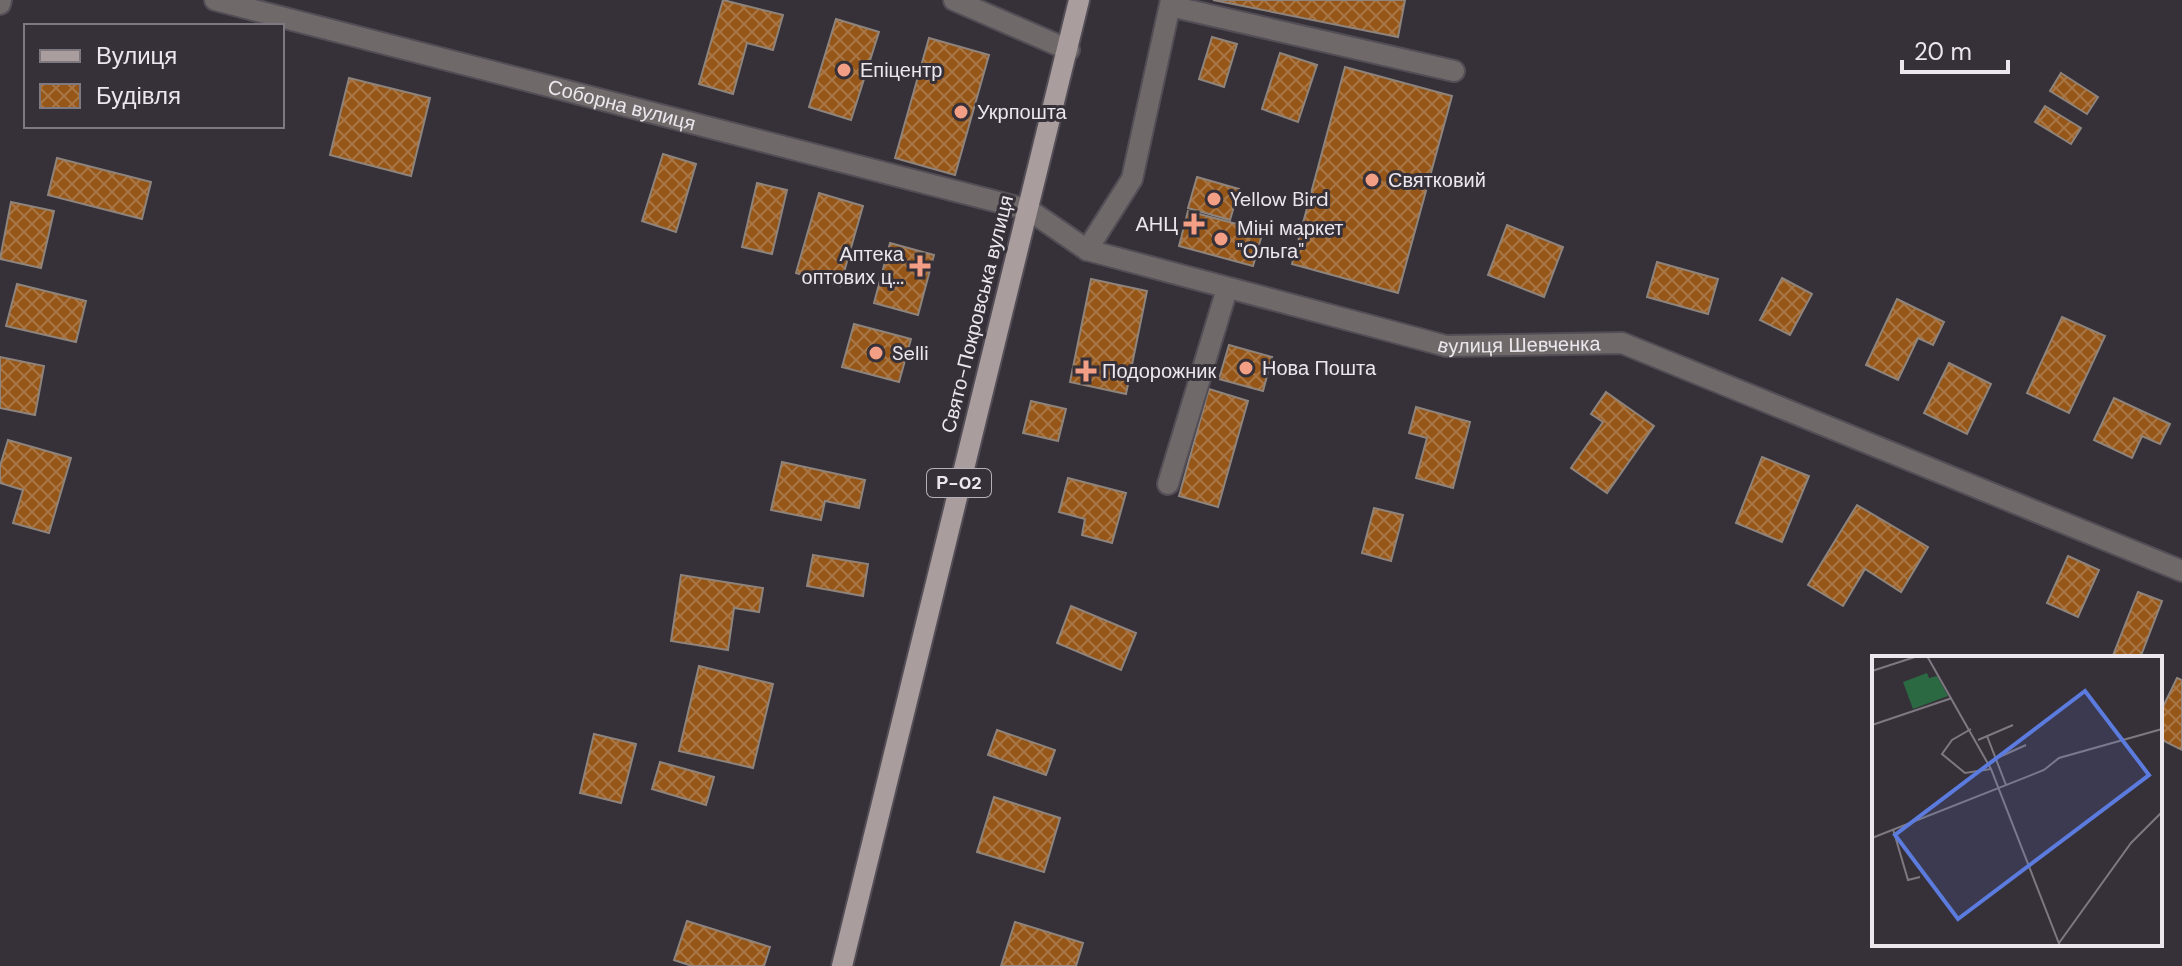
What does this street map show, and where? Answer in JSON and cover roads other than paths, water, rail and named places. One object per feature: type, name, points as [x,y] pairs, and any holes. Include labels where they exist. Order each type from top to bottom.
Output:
[{"type":"main road","name":"Свято-Покровська вулиця","points":[[842,966],[1079,0]]},
{"type":"street","name":"Соборна вулиця","points":[[215,0],[1029,210]]},
{"type":"street","points":[[954,0],[1069,50]]},
{"type":"street","points":[[1087,250],[1132,179],[1170,3],[1454,71]]},
{"type":"street","name":"вулиця Шевченка","points":[[1029,210],[1087,250],[1446,346],[1622,343],[2182,571]]},
{"type":"street","points":[[1168,484],[1227,289]]},
{"type":"place","name":"Епіцентр","points":[[844,70]]},
{"type":"place","name":"Укрпошта","points":[[961,112]]},
{"type":"place","name":"Святковий","points":[[1372,180]]},
{"type":"place","name":"Yellow Bird","points":[[1214,199]]},
{"type":"place","name":"АНЦ","points":[[1194,224]]},
{"type":"place","name":"Міні маркет \"Ольга\"","points":[[1221,239]]},
{"type":"place","name":"Аптека оптових ц...","points":[[920,266]]},
{"type":"place","name":"Selli","points":[[876,353]]},
{"type":"place","name":"Нова Пошта","points":[[1246,368]]},
{"type":"place","name":"Подорожник","points":[[1086,371]]}]
